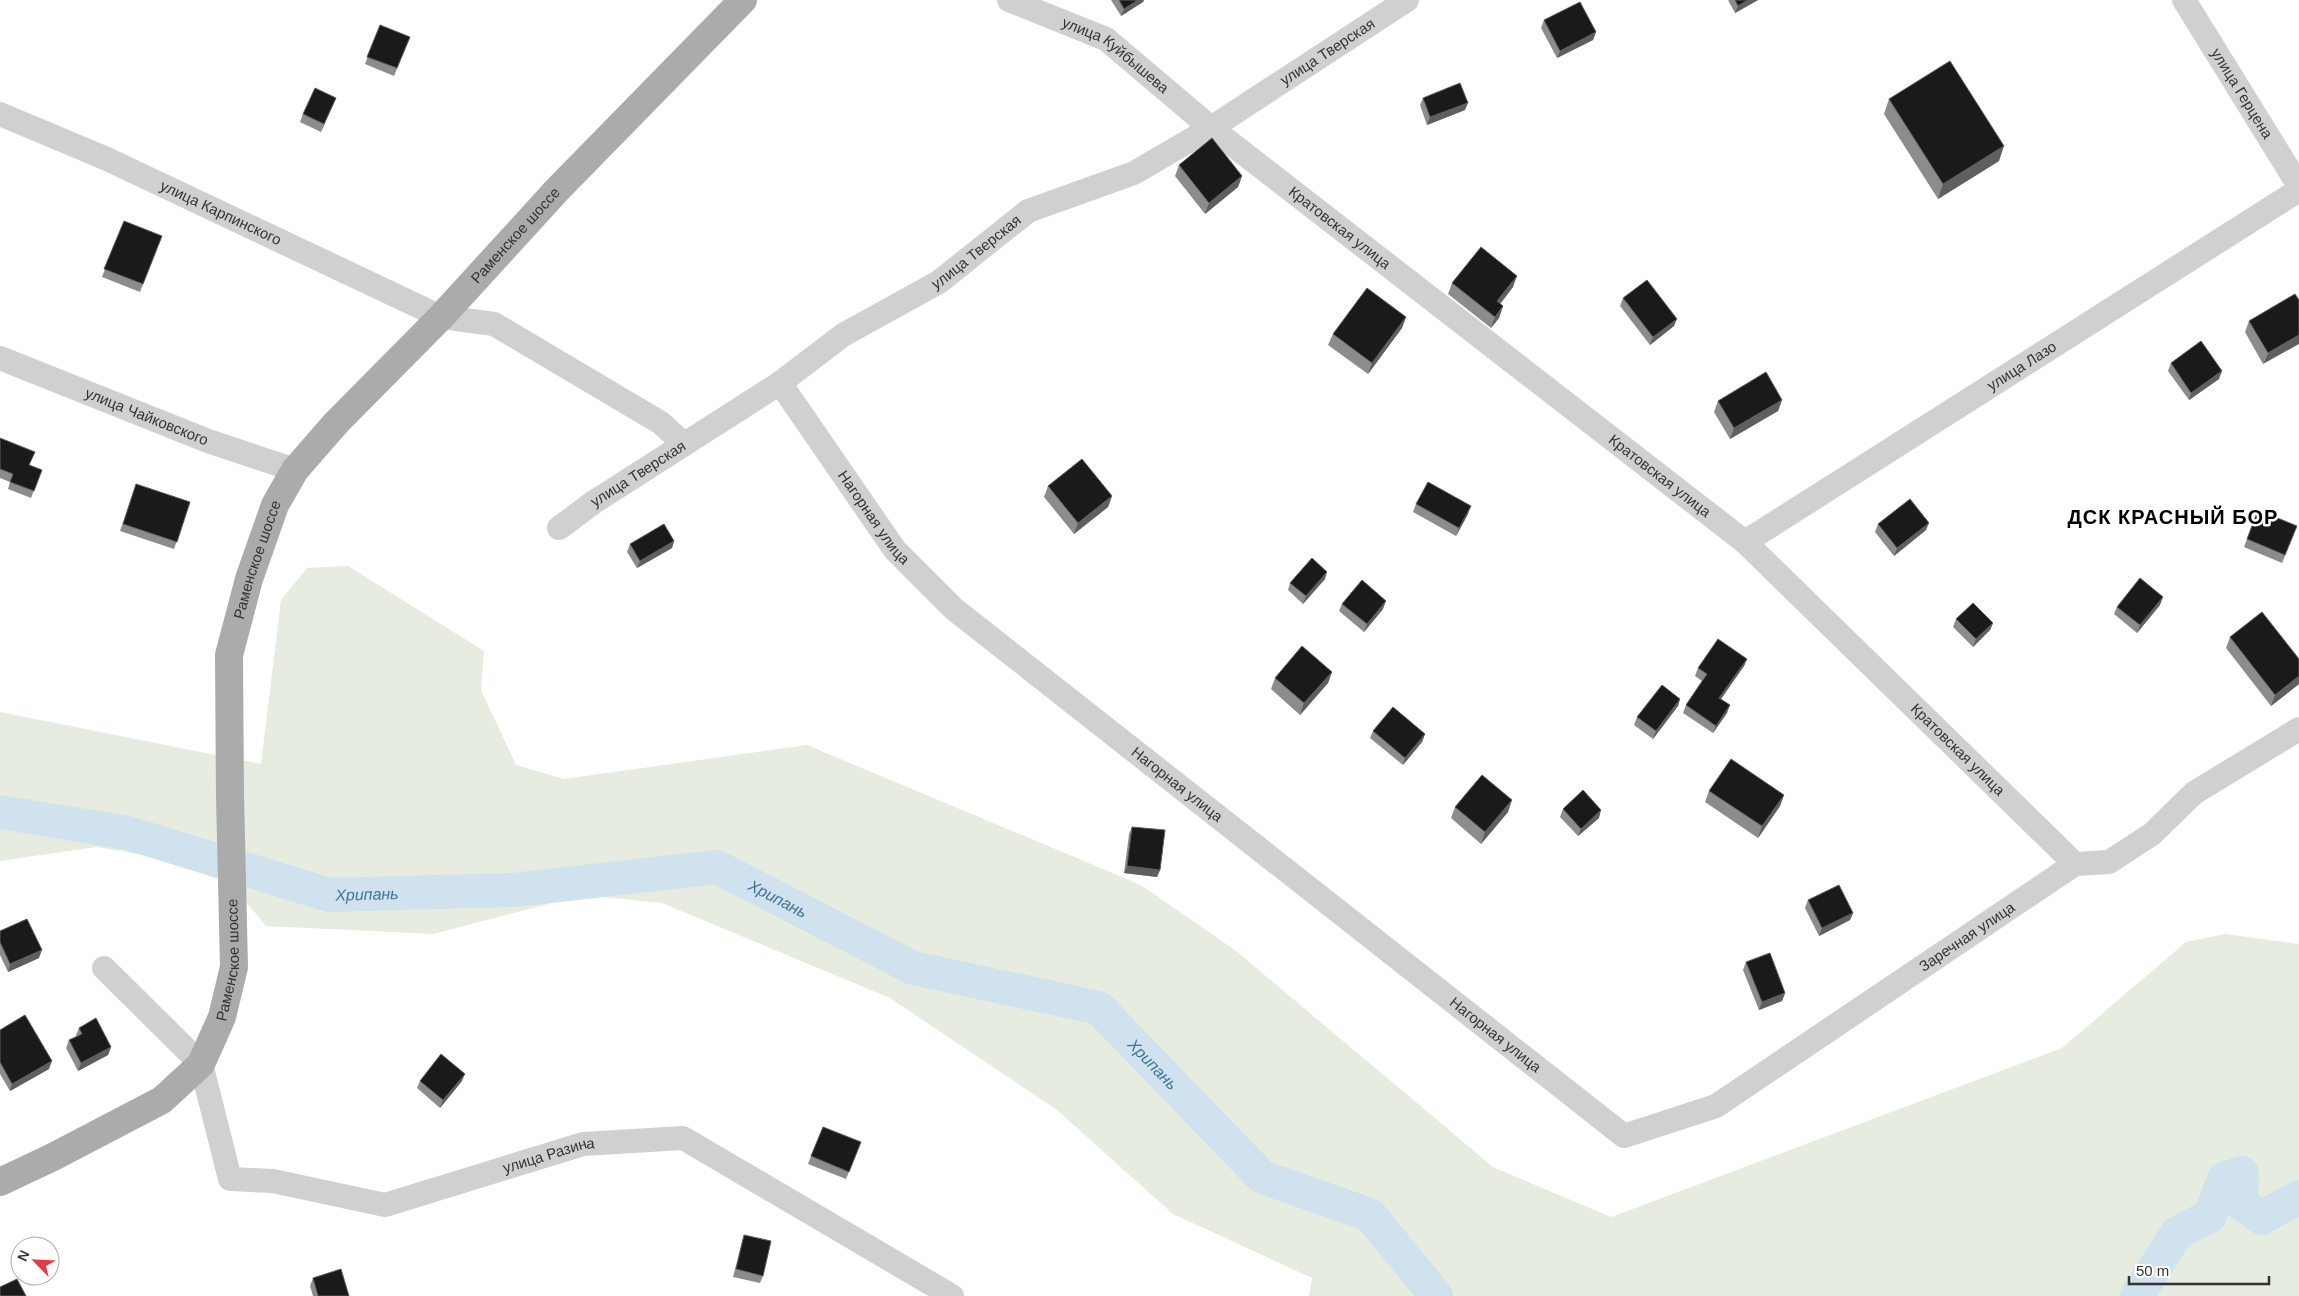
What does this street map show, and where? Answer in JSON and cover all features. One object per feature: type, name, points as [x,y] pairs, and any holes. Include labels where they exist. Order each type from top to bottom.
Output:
[{"type":"main road","name":"Раменское шоссе","points":[[0,1182],[162,1100],[201,1064],[222,1017],[234,967],[230,825],[230,655],[249,579],[274,505],[294,470],[341,418],[441,317],[557,190],[743,0]]},
{"type":"street","name":"улица Куйбышева","points":[[1009,0],[1106,39],[1210,128]]},
{"type":"street","name":"улица Тверская","points":[[560,528],[594,502],[780,383],[842,335],[938,282],[1028,211],[1134,173],[1210,128],[1407,0]]},
{"type":"street","name":"улица Герцена","points":[[2184,0],[2299,188]]},
{"type":"street","name":"улица Карпинского","points":[[0,114],[107,160],[441,317],[494,324],[661,423],[684,444]]},
{"type":"street","name":"Кратовская улица","points":[[1210,128],[1745,542],[2074,864]]},
{"type":"street","name":"улица Лазо","points":[[1745,542],[2299,188]]},
{"type":"street","name":"улица Чайковского","points":[[0,358],[208,441],[294,470]]},
{"type":"street","name":"Нагорная улица","points":[[780,383],[895,550],[954,609],[1624,1136]]},
{"type":"street","points":[[2074,864],[2109,862],[2152,834],[2194,793],[2299,729]]},
{"type":"street","name":"Заречная улица","points":[[1624,1136],[1716,1106],[2074,864]]},
{"type":"street","points":[[104,968],[201,1064]]},
{"type":"street","name":"улица Разина","points":[[201,1064],[230,1179],[273,1180],[385,1205],[583,1144],[683,1138],[952,1296]]},
{"type":"shaded area","points":[[348,566],[484,651],[481,690],[516,765],[564,779],[807,745],[1141,885],[1236,951],[1493,1167],[1611,1217],[2062,1048],[2186,942],[2225,934],[2299,944],[2299,1296],[1309,1296],[1312,1278],[1173,1214],[1057,1110],[890,998],[662,903],[583,895],[433,934],[266,926],[217,867],[96,847],[0,861],[0,712],[261,764],[281,600],[307,568]]},
{"type":"building","points":[[1119,0],[1138,0],[1124,9]]},
{"type":"building","points":[[1735,0],[1748,0],[1738,6]]},
{"type":"building","points":[[1580,2],[1596,32],[1560,51],[1544,20]]},
{"type":"building","points":[[380,25],[410,37],[397,68],[367,57]]},
{"type":"building","points":[[1950,61],[2004,146],[1943,184],[1889,99]]},
{"type":"building","points":[[1460,83],[1468,103],[1430,117],[1423,98]]},
{"type":"building","points":[[315,88],[336,98],[324,124],[303,114]]},
{"type":"building","points":[[1212,138],[1242,176],[1209,203],[1179,165]]},
{"type":"building","points":[[124,221],[162,236],[143,284],[104,269]]},
{"type":"building","points":[[1481,247],[1517,276],[1497,301],[1503,306],[1495,317],[1452,283]]},
{"type":"building","points":[[1647,280],[1677,319],[1653,337],[1623,298]]},
{"type":"building","points":[[1367,288],[1406,317],[1372,363],[1333,334]]},
{"type":"building","points":[[2295,294],[2299,300],[2299,335],[2268,353],[2249,321]]},
{"type":"building","points":[[2201,341],[2222,371],[2191,393],[2171,363]]},
{"type":"building","points":[[1766,372],[1782,400],[1734,428],[1718,401]]},
{"type":"building","points":[[0,438],[35,452],[29,465],[42,470],[34,491],[10,482],[13,474],[0,469]]},
{"type":"building","points":[[1082,459],[1112,496],[1078,523],[1048,486]]},
{"type":"building","points":[[1428,482],[1471,506],[1459,528],[1416,504]]},
{"type":"building","points":[[136,484],[190,502],[177,542],[123,524]]},
{"type":"building","points":[[1910,499],[1929,523],[1897,548],[1878,524]]},
{"type":"building","points":[[2258,510],[2297,526],[2285,555],[2247,539]]},
{"type":"building","points":[[664,524],[674,541],[640,561],[630,544]]},
{"type":"building","points":[[1312,558],[1327,572],[1306,596],[1290,583]]},
{"type":"building","points":[[2140,578],[2163,597],[2140,625],[2117,607]]},
{"type":"building","points":[[1362,580],[1386,601],[1367,624],[1342,604]]},
{"type":"building","points":[[1973,603],[1993,623],[1976,639],[1956,619]]},
{"type":"building","points":[[2262,612],[2299,659],[2299,676],[2275,695],[2230,637]]},
{"type":"building","points":[[1718,639],[1747,659],[1719,698],[1730,705],[1716,726],[1686,705],[1707,674],[1698,668]]},
{"type":"building","points":[[1302,646],[1332,672],[1304,703],[1275,678]]},
{"type":"building","points":[[1662,685],[1680,699],[1656,731],[1637,717]]},
{"type":"building","points":[[1393,707],[1425,734],[1405,758],[1373,731]]},
{"type":"building","points":[[1731,759],[1784,795],[1762,826],[1709,791]]},
{"type":"building","points":[[1482,775],[1512,800],[1485,832],[1455,807]]},
{"type":"building","points":[[1583,790],[1601,810],[1581,829],[1563,809]]},
{"type":"building","points":[[1132,827],[1165,830],[1160,870],[1127,866]]},
{"type":"building","points":[[1839,885],[1853,913],[1822,928],[1808,900]]},
{"type":"building","points":[[27,919],[42,950],[10,964],[0,942],[0,931]]},
{"type":"building","points":[[1770,953],[1785,993],[1762,1002],[1746,962]]},
{"type":"building","points":[[25,1015],[52,1061],[12,1084],[0,1062],[0,1030]]},
{"type":"building","points":[[96,1018],[111,1047],[81,1063],[69,1040],[82,1034],[79,1028]]},
{"type":"building","points":[[441,1054],[465,1074],[443,1100],[420,1081]]},
{"type":"building","points":[[823,1127],[861,1142],[849,1172],[811,1156]]},
{"type":"building","points":[[744,1235],[771,1241],[763,1276],[736,1269]]},
{"type":"building","points":[[341,1269],[349,1296],[318,1296],[313,1278]]},
{"type":"building","points":[[10,1282],[10,1286],[21,1286],[26,1296],[0,1296],[0,1287]]},
{"type":"waterway","name":"Хрипань","points":[[0,812],[128,833],[329,895],[514,890],[717,867],[913,968],[1099,1008],[1262,1177],[1370,1215],[1436,1296]]},
{"type":"waterway","name":"Хрипань","points":[[2137,1296],[2177,1233],[2210,1216],[2224,1179],[2242,1173],[2241,1203],[2261,1218],[2299,1197]]},
{"type":"district","name":"ДСК КРАСНЫЙ БОР","points":[[2173,517]]}]
